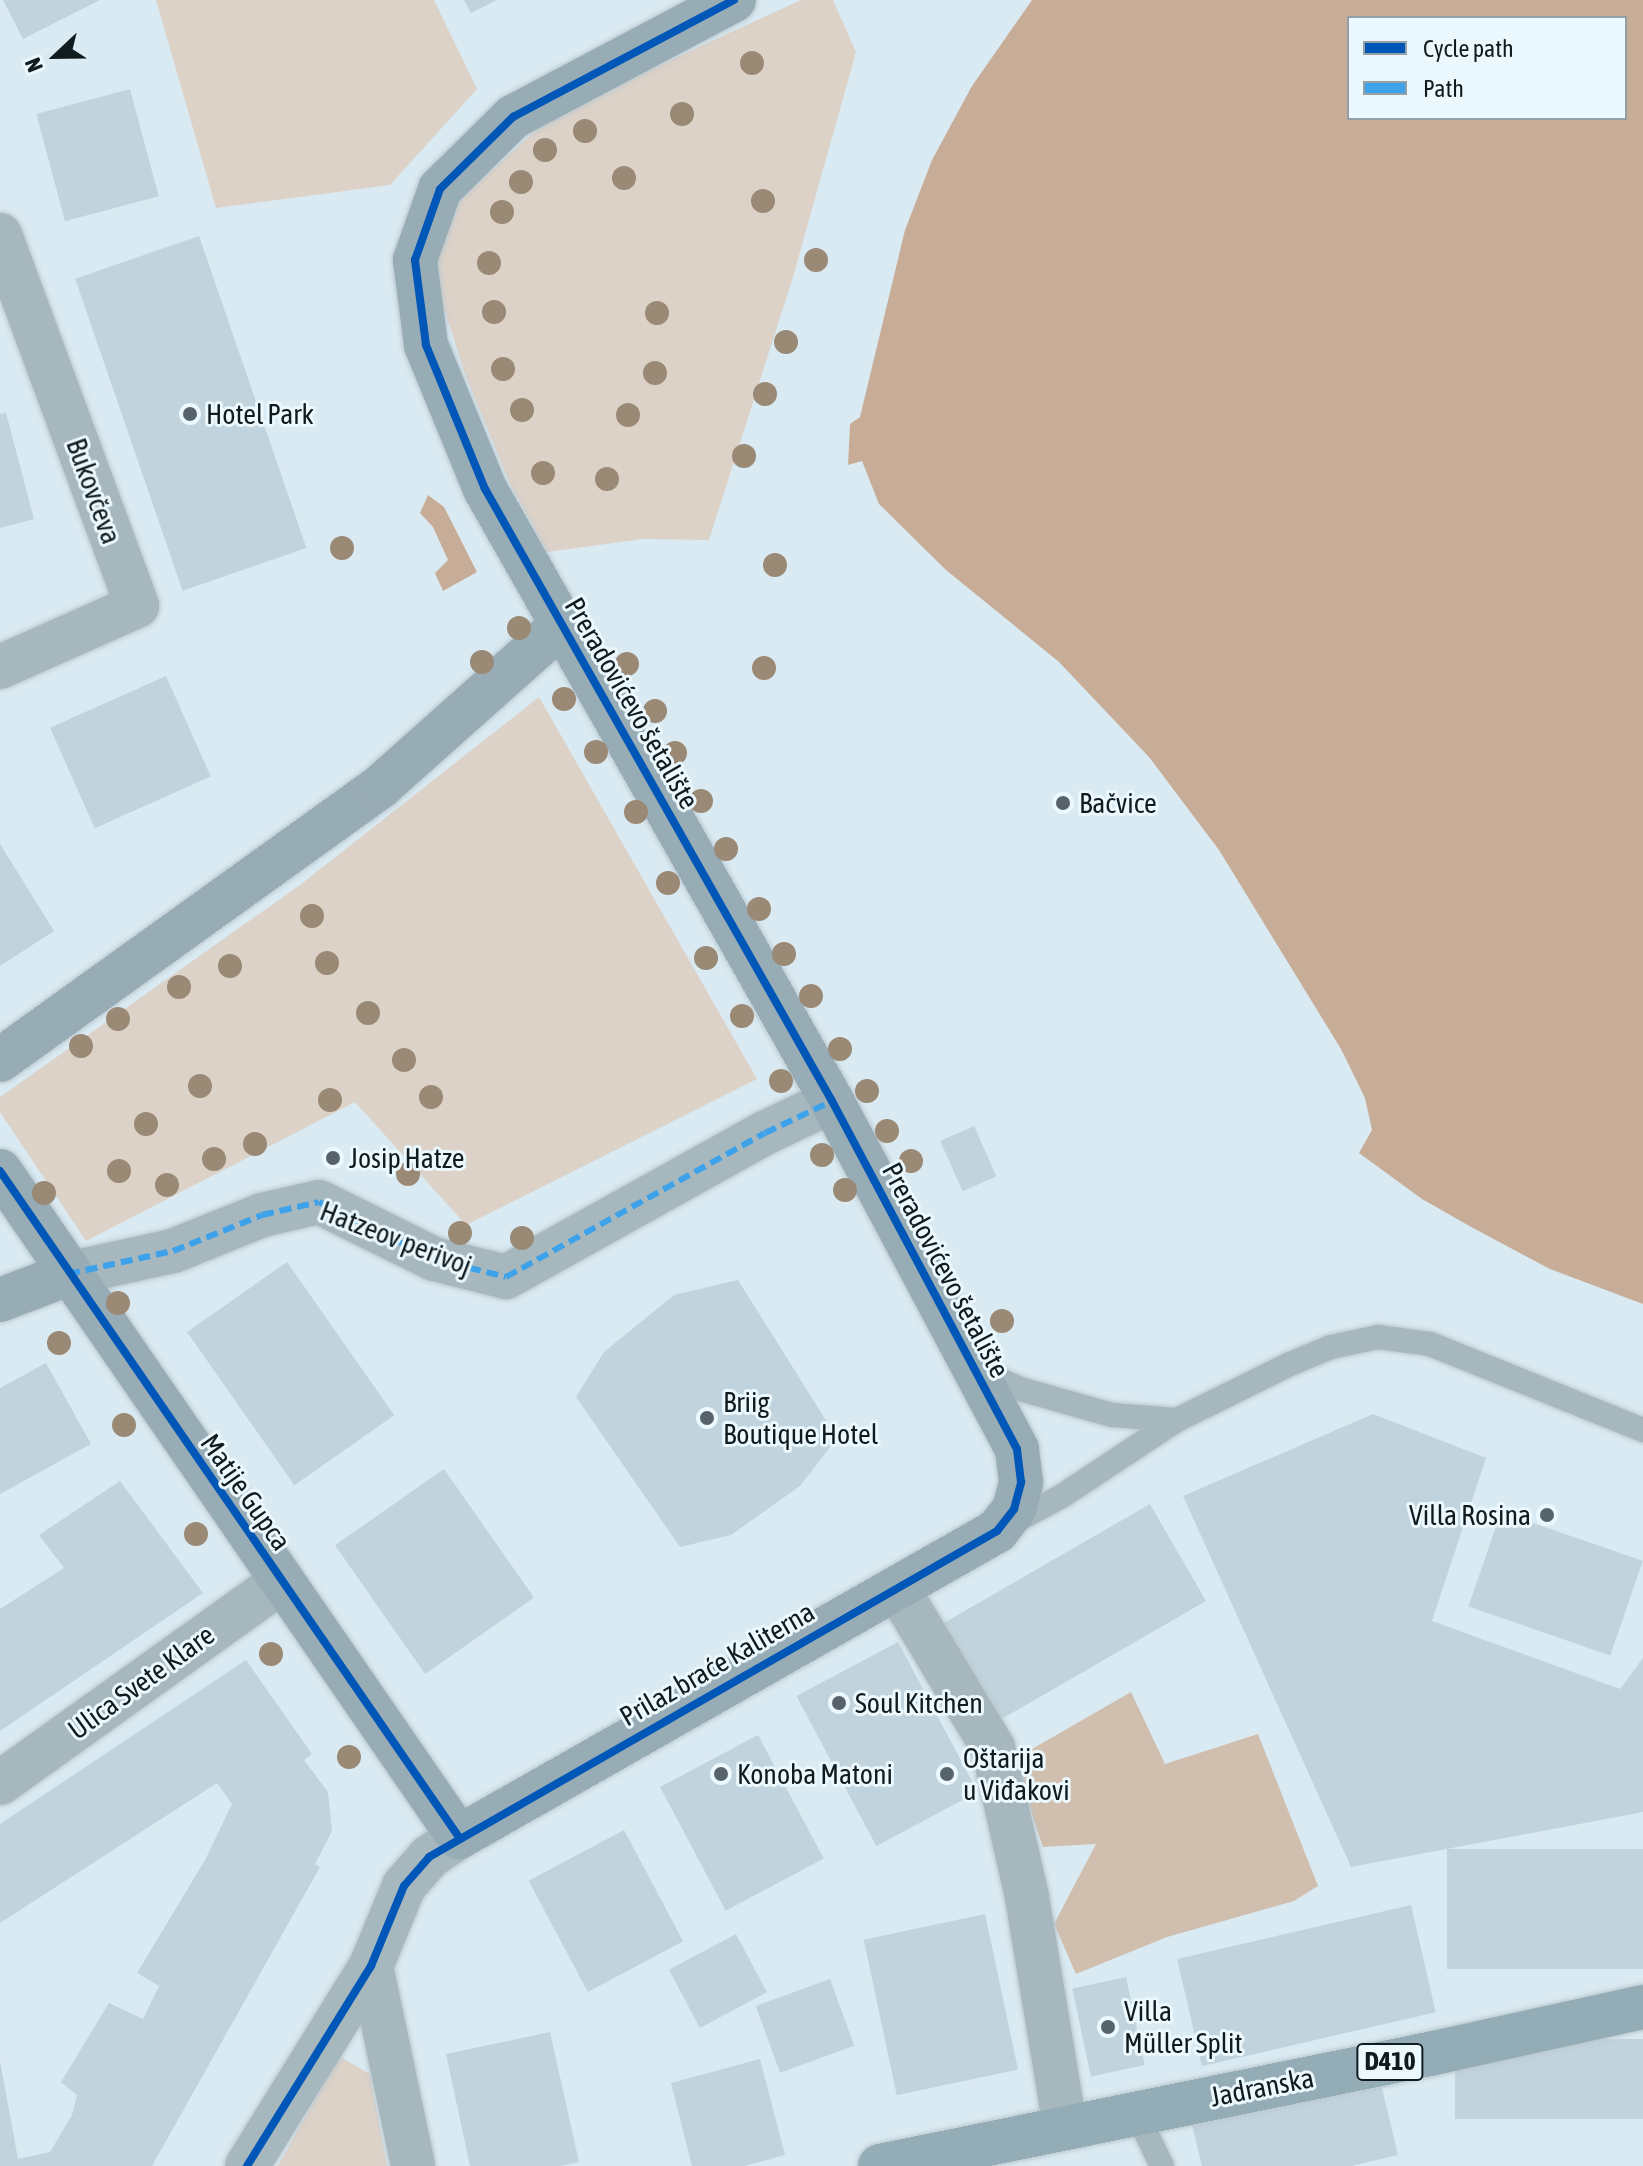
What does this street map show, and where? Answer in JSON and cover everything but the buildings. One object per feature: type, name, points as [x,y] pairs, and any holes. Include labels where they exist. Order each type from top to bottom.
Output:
[{"type":"main road","name":"Jadranska","points":[[880,2166],[1643,2007]]},
{"type":"street","name":"Preradovićevo šetalište","points":[[734,0],[513,117],[440,189],[415,260],[426,345],[485,489],[832,1101],[1017,1449],[1021,1482],[1014,1509],[997,1531]]},
{"type":"street","name":"Bukovčeva","points":[[0,235],[137,606],[0,667]]},
{"type":"street","points":[[0,1060],[381,786],[562,625]]},
{"type":"street","name":"Hatzeov perivoj","points":[[68,1274],[173,1251],[262,1215],[319,1202],[434,1259],[506,1277],[765,1133],[832,1101]]},
{"type":"street","name":"Matije Gupca","points":[[0,1171],[68,1274],[459,1837]]},
{"type":"street","points":[[0,1300],[68,1274]]},
{"type":"street","name":"Prilaz braće Kaliterna","points":[[459,1837],[997,1531]]},
{"type":"street","name":"Ulica Svete Klare","points":[[0,1783],[281,1582]]},
{"type":"street","points":[[897,1588],[993,1748],[1027,1897],[1065,2127]]},
{"type":"street","points":[[247,2166],[371,1966],[404,1886],[429,1857],[459,1837]]},
{"type":"street","points":[[371,1966],[413,2166]]},
{"type":"lane","points":[[997,1531],[1062,1496],[1177,1420],[1331,1347],[1378,1337],[1430,1344],[1643,1430]]},
{"type":"lane","name":"Preradovićevo šetalište","points":[[975,1369],[1020,1389],[1063,1403],[1112,1415],[1177,1420]]},
{"type":"lane","points":[[1136,2112],[1162,2166]]},
{"type":"shaded area","points":[[156,0],[434,0],[477,89],[390,185],[216,208]]},
{"type":"shaded area","points":[[801,0],[833,0],[856,52],[793,277],[709,540],[643,539],[547,552],[511,486],[465,374],[431,268],[463,195],[538,129],[649,70]]},
{"type":"shaded area","points":[[1032,0],[1643,0],[1643,1304],[1550,1269],[1422,1199],[1359,1153],[1372,1130],[1365,1098],[1341,1049],[1219,850],[1149,757],[1059,662],[946,570],[879,504],[862,461],[848,465],[850,424],[860,417],[905,230],[932,160],[972,86]]},
{"type":"shaded area","points":[[428,495],[444,507],[477,572],[443,591],[435,573],[448,560],[433,527],[420,513]]},
{"type":"shaded area","points":[[539,697],[757,1079],[466,1225],[355,1102],[86,1241],[0,1112],[0,1097],[300,885]]},
{"type":"shaded area","points":[[1131,1692],[1165,1764],[1258,1734],[1318,1886],[1294,1901],[1167,1937],[1076,1974],[1054,1924],[1096,1844],[1043,1847],[1013,1760]]},
{"type":"shaded area","points":[[339,2056],[370,2074],[387,2166],[278,2166]]},
{"type":"marked path","points":[[68,1274],[173,1251],[262,1215],[319,1202],[434,1259],[506,1277],[765,1133],[832,1101]]},
{"type":"cycle path","points":[[247,2166],[371,1966],[404,1886],[429,1857],[997,1531],[1014,1509],[1021,1482],[1017,1449],[832,1101],[485,489],[426,345],[415,260],[440,189],[513,117],[734,0]]},
{"type":"cycle path","points":[[0,1171],[459,1837]]},
{"type":"place","name":"Hotel Park","points":[[190,414]]},
{"type":"place","name":"Bačvice","points":[[1063,803]]},
{"type":"place","name":"Josip Hatze","points":[[333,1158]]},
{"type":"place","name":"Briig Boutique Hotel","points":[[707,1418]]},
{"type":"place","name":"Villa Rosina","points":[[1547,1515]]},
{"type":"place","name":"Soul Kitchen","points":[[839,1703]]},
{"type":"place","name":"Konoba Matoni","points":[[721,1774]]},
{"type":"place","name":"Oštarija u Viđakovi","points":[[947,1774]]},
{"type":"place","name":"Villa Müller Split","points":[[1108,2027]]}]
